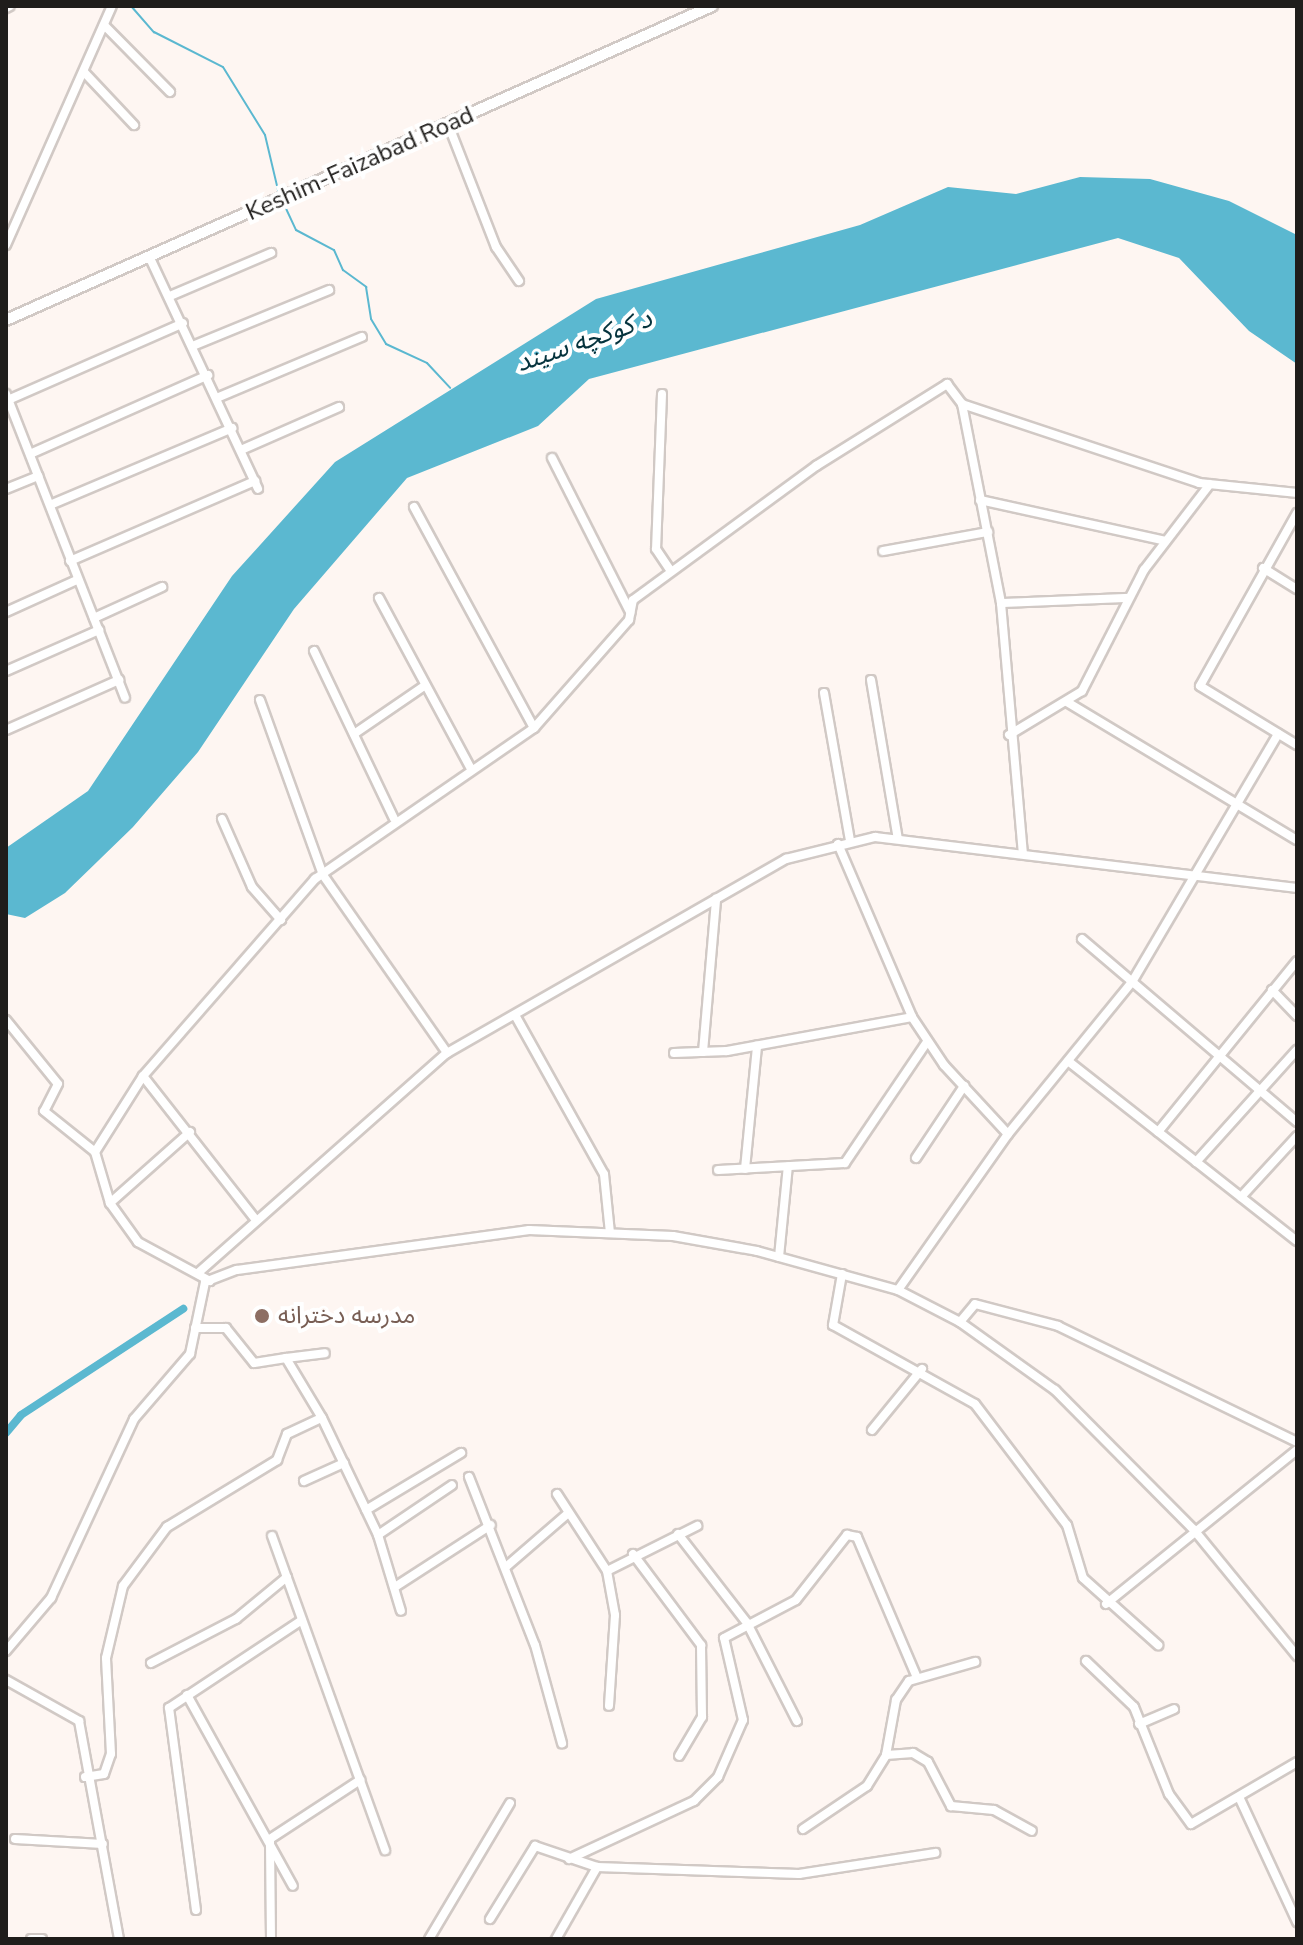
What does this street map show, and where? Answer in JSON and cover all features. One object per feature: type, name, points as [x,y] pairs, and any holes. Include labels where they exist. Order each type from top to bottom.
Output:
[{"type":"main road","name":"Keshim-Faizabad Road","points":[[6,320],[712,6]]},
{"type":"street","points":[[6,245],[112,6]]},
{"type":"street","points":[[104,25],[170,92]]},
{"type":"street","points":[[84,72],[134,125]]},
{"type":"street","points":[[448,124],[496,247],[519,281]]},
{"type":"street","points":[[170,296],[271,253]]},
{"type":"street","points":[[70,561],[256,485],[195,345],[149,256]]},
{"type":"street","points":[[195,345],[329,290]]},
{"type":"street","points":[[125,698],[7,397],[183,323]]},
{"type":"street","points":[[219,397],[362,337]]},
{"type":"street","points":[[30,454],[208,375]]},
{"type":"street","points":[[95,1152],[143,1076],[323,875],[394,819],[534,728],[630,612],[633,600],[670,570],[947,384],[962,404],[1001,603],[1009,735],[1023,853]]},
{"type":"street","points":[[662,394],[656,549],[670,570]]},
{"type":"street","points":[[962,404],[1210,484],[1297,493]]},
{"type":"street","points":[[241,450],[339,407]]},
{"type":"street","points":[[50,505],[232,428]]},
{"type":"street","points":[[552,458],[630,612]]},
{"type":"street","points":[[6,489],[39,476]]},
{"type":"street","points":[[1009,735],[1082,691],[1127,598],[1210,484]]},
{"type":"street","points":[[980,500],[1166,541]]},
{"type":"street","points":[[414,507],[534,728]]},
{"type":"street","points":[[1297,513],[1263,568],[1200,686],[1297,745]]},
{"type":"street","points":[[883,551],[988,532]]},
{"type":"street","points":[[1263,568],[1297,589]]},
{"type":"street","points":[[6,612],[77,580]]},
{"type":"street","points":[[94,618],[162,587]]},
{"type":"street","points":[[379,598],[471,769]]},
{"type":"street","points":[[1001,603],[1127,598]]},
{"type":"street","points":[[6,671],[99,630]]},
{"type":"street","points":[[314,651],[394,819]]},
{"type":"street","points":[[6,730],[119,680]]},
{"type":"street","points":[[871,680],[898,839]]},
{"type":"street","points":[[354,734],[424,686]]},
{"type":"street","points":[[824,693],[850,841]]},
{"type":"street","points":[[260,700],[323,875],[447,1053]]},
{"type":"street","points":[[1067,702],[1234,806],[1297,840]]},
{"type":"street","points":[[898,1290],[1008,1134],[1132,982],[1278,734]]},
{"type":"street","points":[[222,819],[252,887],[281,920]]},
{"type":"street","points":[[198,1273],[447,1053],[786,859],[850,841],[898,839],[1297,888]]},
{"type":"street","points":[[838,844],[912,1017],[927,1042],[1008,1134]]},
{"type":"street","points":[[703,1052],[716,899]]},
{"type":"street","points":[[1082,939],[1297,1122]]},
{"type":"street","points":[[1158,1132],[1297,961]]},
{"type":"street","points":[[1272,990],[1297,1016]]},
{"type":"street","points":[[515,1015],[604,1174],[610,1233]]},
{"type":"street","points":[[674,1053],[757,1046],[912,1017]]},
{"type":"street","points":[[6,1020],[58,1084],[44,1111],[95,1152],[110,1203],[138,1242],[210,1281]]},
{"type":"street","points":[[718,1170],[845,1163],[927,1042]]},
{"type":"street","points":[[745,1169],[757,1046]]},
{"type":"street","points":[[1196,1162],[1297,1050]]},
{"type":"street","points":[[1068,1061],[1295,1237]]},
{"type":"street","points":[[143,1076],[190,1132],[256,1220]]},
{"type":"street","points":[[916,1158],[964,1086]]},
{"type":"street","points":[[110,1203],[190,1132]]},
{"type":"street","points":[[1241,1197],[1297,1136]]},
{"type":"street","points":[[779,1257],[788,1166]]},
{"type":"street","points":[[210,1281],[237,1270],[529,1230],[673,1236],[779,1257],[898,1290],[960,1322],[1055,1390],[1194,1530],[1297,1656]]},
{"type":"street","points":[[842,1274],[833,1325],[922,1369],[999,1430],[1067,1525],[1083,1578],[1106,1604],[1158,1645]]},
{"type":"street","points":[[6,1651],[51,1598],[117,1448],[190,1354],[210,1281]]},
{"type":"street","points":[[960,1322],[975,1304],[1058,1326],[1297,1442]]},
{"type":"street","points":[[195,1328],[226,1328],[254,1363],[325,1353]]},
{"type":"street","points":[[286,1358],[322,1418],[378,1535],[401,1611]]},
{"type":"street","points":[[872,1430],[922,1369]]},
{"type":"street","points":[[85,1777],[104,1774],[111,1754],[106,1658],[123,1586],[167,1527],[277,1460],[287,1434],[322,1418]]},
{"type":"street","points":[[1106,1604],[1297,1450]]},
{"type":"street","points":[[366,1510],[461,1453]]},
{"type":"street","points":[[304,1481],[344,1463]]},
{"type":"street","points":[[469,1477],[507,1566],[562,1743]]},
{"type":"street","points":[[378,1535],[452,1485]]},
{"type":"street","points":[[557,1494],[566,1515],[607,1571],[615,1615],[609,1706]]},
{"type":"street","points":[[507,1566],[566,1515]]},
{"type":"street","points":[[395,1587],[491,1525]]},
{"type":"street","points":[[607,1571],[633,1554],[697,1526]]},
{"type":"street","points":[[569,1859],[694,1801],[718,1777],[743,1720],[723,1642],[747,1623],[796,1600],[853,1533],[916,1675]]},
{"type":"street","points":[[678,1534],[747,1623],[797,1721]]},
{"type":"street","points":[[272,1536],[385,1850]]},
{"type":"street","points":[[633,1554],[701,1645],[702,1717],[679,1756]]},
{"type":"street","points":[[151,1663],[236,1619],[287,1577]]},
{"type":"street","points":[[196,1910],[169,1712],[187,1695],[302,1620]]},
{"type":"street","points":[[1086,1661],[1134,1707],[1139,1724],[1186,1821],[1196,1823],[1297,1762]]},
{"type":"street","points":[[803,1829],[867,1786],[886,1755],[896,1700],[916,1675],[975,1662]]},
{"type":"street","points":[[6,1680],[75,1715],[85,1777],[103,1844],[119,1939]]},
{"type":"street","points":[[187,1695],[270,1839],[293,1886]]},
{"type":"street","points":[[1139,1724],[1174,1709]]},
{"type":"street","points":[[886,1755],[913,1753],[928,1762],[951,1806],[994,1810],[1032,1831]]},
{"type":"street","points":[[270,1839],[360,1780]]},
{"type":"street","points":[[1240,1799],[1297,1922]]},
{"type":"street","points":[[429,1939],[510,1803]]},
{"type":"street","points":[[15,1839],[103,1844]]},
{"type":"street","points":[[270,1839],[271,1939]]},
{"type":"street","points":[[490,1919],[535,1846],[597,1867],[799,1874],[935,1853]]},
{"type":"street","points":[[556,1939],[597,1867]]},
{"type":"street","points":[[31,1939],[42,1939]]},
{"type":"water","name":"د کوکچه سیند","points":[[1080,177],[1150,179],[1229,201],[1297,235],[1297,364],[1249,331],[1179,258],[1118,238],[589,379],[538,426],[407,478],[294,609],[198,752],[133,827],[65,893],[25,918],[6,914],[6,848],[88,791],[232,576],[335,462],[596,299],[860,225],[948,187],[1016,194]]},
{"type":"waterway","points":[[131,6],[154,32],[223,67],[265,135],[279,194]]},
{"type":"waterway","points":[[282,200],[296,230],[334,250],[343,270],[366,287],[371,319],[386,344],[427,363],[450,388]]},
{"type":"waterway","points":[[6,1433],[21,1415],[183,1309]]},
{"type":"place","name":"مدرسه دخترانه","points":[[262,1316]]}]
